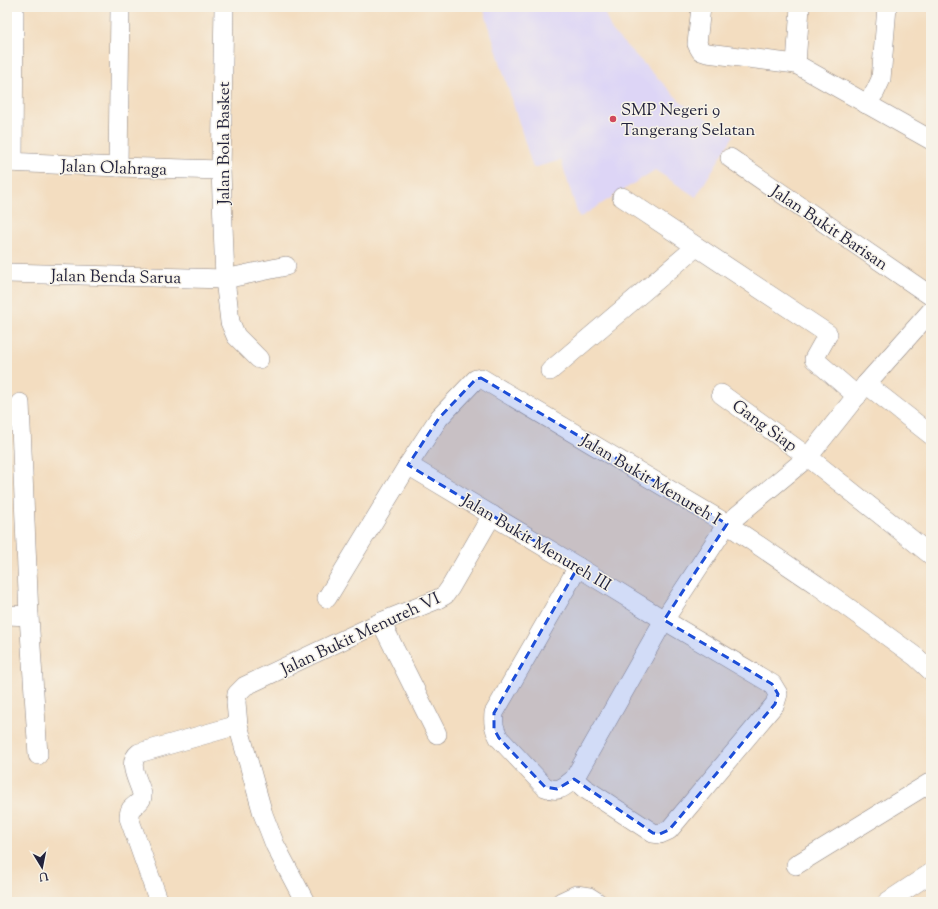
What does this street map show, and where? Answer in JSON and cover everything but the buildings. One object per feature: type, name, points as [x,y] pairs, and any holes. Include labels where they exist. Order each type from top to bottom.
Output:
[{"type":"street","points":[[10,162],[14,7]]},
{"type":"street","points":[[118,167],[120,7]]},
{"type":"street","name":"Jalan Bola Basket","points":[[224,7],[221,170],[225,279],[230,322],[233,330],[236,336],[259,359]]},
{"type":"street","points":[[701,7],[697,44],[701,50],[707,53],[796,64],[931,140]]},
{"type":"street","points":[[796,64],[800,7]]},
{"type":"street","points":[[866,104],[875,92],[881,79],[887,7]]},
{"type":"street","name":"Jalan Bukit Barisan","points":[[730,158],[931,308]]},
{"type":"street","name":"Jalan Olahraga","points":[[10,162],[221,170]]},
{"type":"street","points":[[622,197],[828,334],[814,359],[931,435]]},
{"type":"street","points":[[550,371],[696,247]]},
{"type":"street","name":"Jalan Benda Sarua","points":[[7,273],[225,279],[286,266]]},
{"type":"street","points":[[931,308],[808,457],[727,524],[817,585],[916,658],[931,671]]},
{"type":"street","name":"Jalan Bukit Menureh I","points":[[408,465],[440,418],[476,379],[481,378],[727,524],[664,620],[574,779]]},
{"type":"street","name":"Gang Siap","points":[[722,394],[808,457],[931,555]]},
{"type":"street","points":[[20,403],[29,616],[38,755]]},
{"type":"street","points":[[327,598],[408,465]]},
{"type":"street","name":"Jalan Bukit Menureh III","points":[[408,465],[772,684],[778,694],[775,704],[669,830],[660,834],[653,833],[584,788],[574,779]]},
{"type":"street","name":"Jalan Bukit Menureh VI","points":[[238,726],[237,694],[245,686],[380,622],[445,595],[492,515]]},
{"type":"street","points":[[574,779],[557,790],[546,787],[499,738],[494,729],[493,721],[494,713],[578,567]]},
{"type":"street","points":[[7,615],[29,616]]},
{"type":"street","points":[[380,622],[437,734]]},
{"type":"street","points":[[159,902],[129,818],[130,811],[142,798],[133,766],[133,760],[139,753],[238,726],[263,814],[275,845],[305,902]]},
{"type":"street","points":[[796,866],[931,782]]},
{"type":"street","points":[[887,902],[931,873]]},
{"type":"street","points":[[560,902],[576,895],[588,897],[597,902]]},
{"type":"highlighted area","points":[[481,378],[727,524],[664,620],[772,684],[778,694],[775,704],[669,830],[660,834],[653,833],[574,779],[557,789],[545,787],[499,738],[494,729],[494,713],[578,567],[408,465],[439,418],[476,379]]},
{"type":"shaded area","name":"SMP Negeri 9 Tangerang Selatan","points":[[483,7],[602,7],[612,31],[682,103],[734,135],[696,197],[655,170],[579,218],[561,160],[533,168]]},
{"type":"place","name":"SMP Negeri 9 Tangerang Selatan","points":[[613,119]]}]
